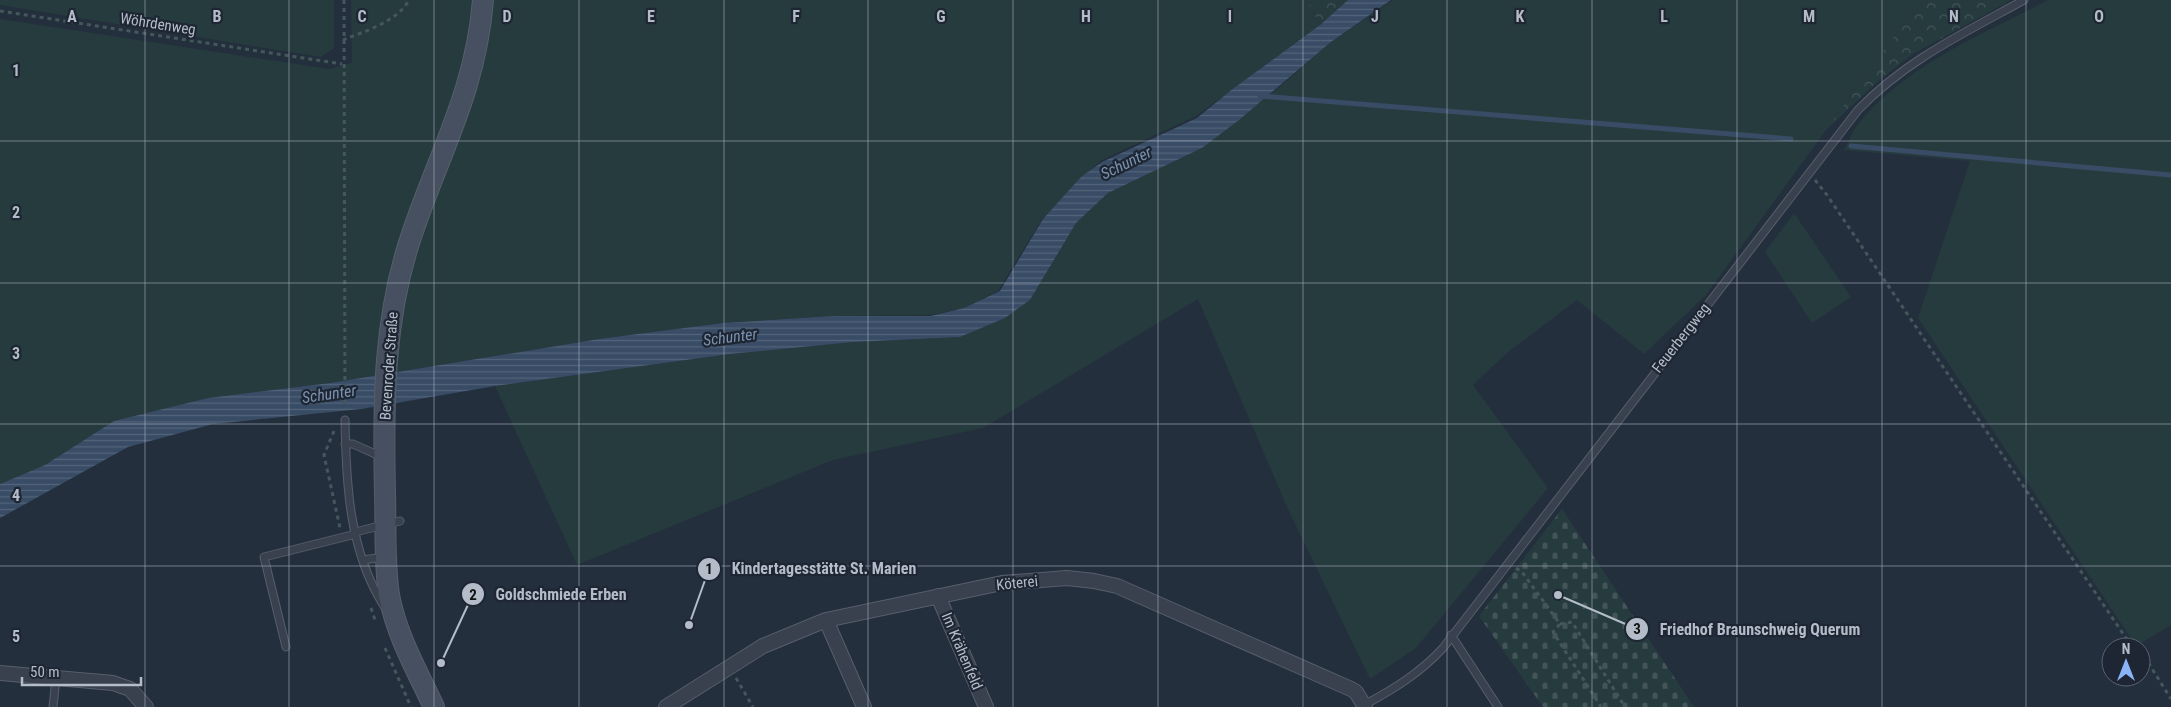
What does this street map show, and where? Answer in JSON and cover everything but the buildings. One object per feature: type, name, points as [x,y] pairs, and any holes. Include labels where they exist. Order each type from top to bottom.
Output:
[{"type":"main road","name":"Bevenroder Straße","points":[[434,707],[397,625],[389,594],[386,556],[393,522],[384,458],[386,366],[395,292],[406,253],[452,132],[472,72],[478,44],[483,0]]},
{"type":"street","name":"Köterei","points":[[666,707],[763,646],[826,620],[1002,584],[1067,578],[1117,586],[1351,689],[1356,692],[1364,706]]},
{"type":"street","name":"Im Krähenfeld","points":[[938,596],[986,707]]},
{"type":"street","points":[[826,620],[864,707]]},
{"type":"street","points":[[0,673],[124,686],[136,694],[145,706]]},
{"type":"lane","name":"Feuerbergweg","points":[[1364,706],[1409,679],[1426,666],[1451,636],[1808,172],[1858,110],[1887,80],[1937,46],[2024,0]]},
{"type":"lane","points":[[345,420],[348,493],[356,533],[371,584],[397,625]]},
{"type":"lane","points":[[345,444],[353,444],[384,458]]},
{"type":"lane","points":[[286,647],[264,557],[393,522]]},
{"type":"lane","points":[[363,560],[386,556]]},
{"type":"lane","points":[[1451,636],[1498,707]]},
{"type":"lane","points":[[53,707],[56,678]]},
{"type":"path","points":[[344,0],[342,64],[345,420]]},
{"type":"path","points":[[343,40],[378,25],[404,9],[409,0]]},
{"type":"path","name":"Wöhrdenweg","points":[[0,11],[342,64]]},
{"type":"path","points":[[1808,172],[1828,195],[2125,637]]},
{"type":"path","points":[[1508,561],[1522,572],[1560,624]]},
{"type":"path","points":[[1601,707],[1553,632],[1560,624],[1572,622],[1625,707]]},
{"type":"path","points":[[730,667],[752,707]]},
{"type":"path","points":[[2151,667],[2171,699]]},
{"type":"green space","points":[[0,0],[334,0],[334,48],[321,57],[0,5]]},
{"type":"green space","points":[[351,0],[1313,0],[1309,5],[1320,25],[1196,116],[1100,161],[1042,219],[998,291],[964,308],[931,315],[833,316],[723,323],[599,339],[330,383],[208,398],[114,421],[45,465],[0,484],[0,19],[329,69],[352,63]]},
{"type":"green space","points":[[1313,0],[1348,0],[1320,25],[1309,5]]},
{"type":"green space","points":[[1393,0],[1927,0],[1901,27],[1706,295],[1644,354],[1577,300],[1507,353],[1473,385],[1548,488],[1416,648],[1370,679],[1287,507],[1198,299],[983,428],[833,460],[577,565],[495,386],[730,354],[853,342],[960,337],[1005,318],[1030,300],[1076,223],[1108,193],[1202,148],[1281,86],[1330,43]]},
{"type":"green space","points":[[1927,0],[2011,0],[1913,54],[1878,81],[1825,131],[1901,27]]},
{"type":"green space","points":[[2048,0],[2171,0],[2171,625],[2151,637],[2130,637],[1918,318],[1970,161],[1844,150],[1856,127],[1896,87],[1919,69],[1971,39]]},
{"type":"green space","points":[[1794,213],[1851,297],[1812,323],[1765,252]]},
{"type":"green space","points":[[1562,509],[1694,707],[1543,707],[1479,616]]},
{"type":"water","name":"Schunter","points":[[1348,0],[1391,0],[1331,42],[1239,120],[1202,148],[1108,193],[1076,223],[1030,300],[1005,318],[960,337],[853,342],[730,354],[495,386],[361,409],[213,424],[128,447],[0,518],[0,484],[45,465],[114,421],[208,398],[330,383],[599,339],[723,323],[833,316],[931,316],[964,308],[1000,291],[1043,219],[1081,177],[1102,162],[1197,118],[1230,91],[1320,25]]},
{"type":"waterway","points":[[1260,96],[1791,139]]},
{"type":"waterway","points":[[1851,146],[2171,175]]},
{"type":"place","name":"Friedhof Braunschweig Querum","points":[[1558,595]]},
{"type":"place","name":"Kindertagesstätte St. Marien","points":[[689,625]]},
{"type":"place","name":"Goldschmiede Erben","points":[[441,663]]}]
